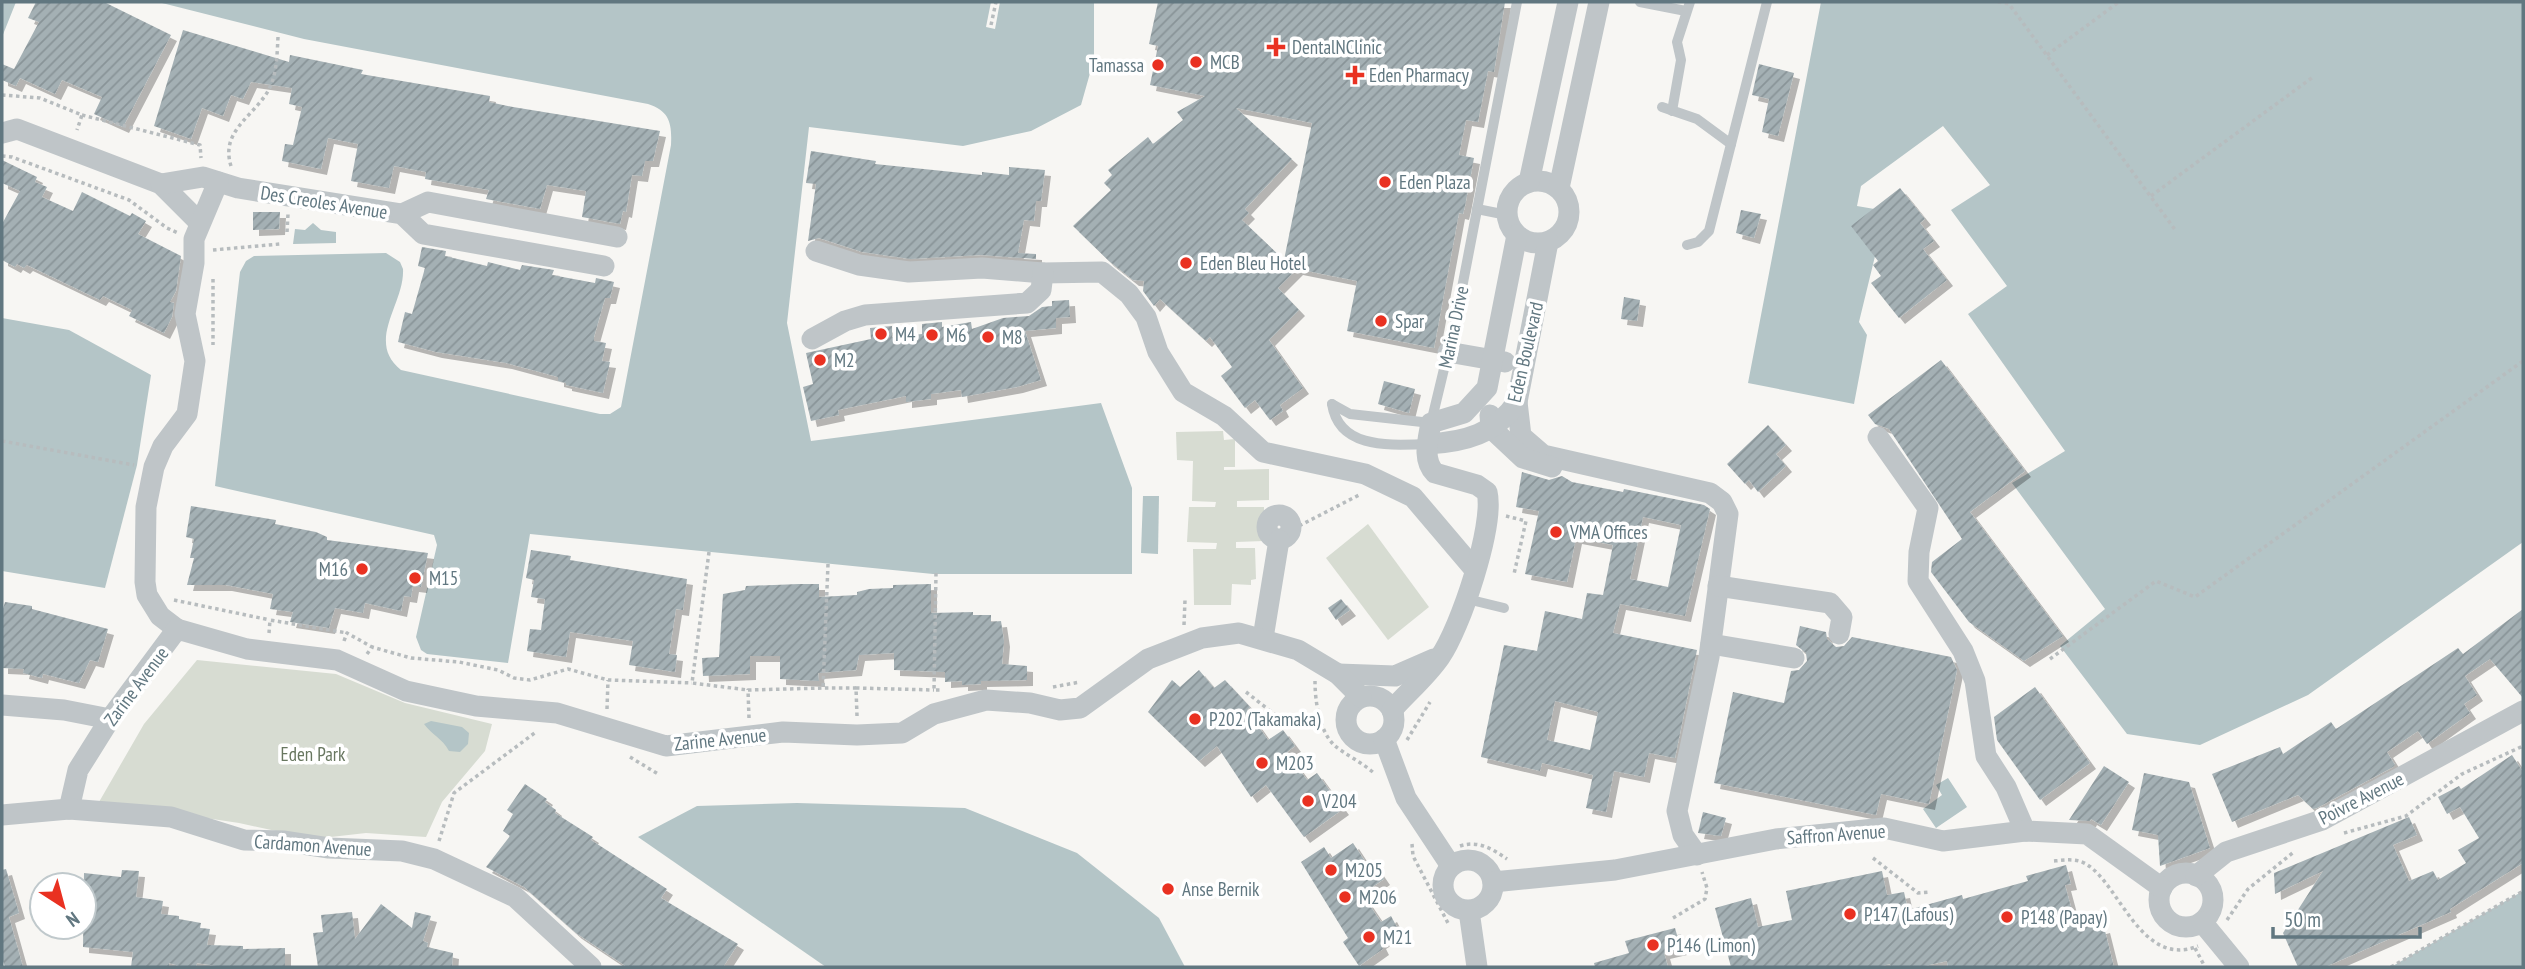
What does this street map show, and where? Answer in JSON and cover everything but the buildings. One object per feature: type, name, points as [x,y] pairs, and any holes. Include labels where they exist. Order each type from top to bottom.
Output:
[{"type":"street","points":[[1529,182],[1568,2]]},
{"type":"street","name":"Eden Boulevard","points":[[1429,433],[1458,442],[1491,428],[1517,402],[1548,242],[1558,237],[1569,219],[1570,206],[1559,188],[1599,2]]},
{"type":"street","name":"Des Creoles Avenue","points":[[2,134],[17,129],[161,184],[220,182],[402,214],[423,234],[604,266]]},
{"type":"street","points":[[1548,242],[1526,241],[1517,236],[1507,215],[1513,195],[1529,182],[1540,180],[1559,188]]},
{"type":"street","points":[[177,629],[160,617],[148,595],[146,508],[154,467],[163,446],[187,414],[195,361],[185,314],[194,264],[220,182]]},
{"type":"street","name":"Des Creoles Avenue","points":[[161,184],[202,238]]},
{"type":"street","points":[[402,214],[428,202],[617,237]]},
{"type":"street","name":"Eden Boulevard","points":[[1429,433],[1464,413],[1487,388],[1517,236]]},
{"type":"street","points":[[816,251],[859,265],[909,272],[982,268],[1043,274],[1102,272],[1129,294],[1146,317],[1158,352],[1184,392],[1224,416],[1263,452],[1365,474],[1413,497],[1475,570]]},
{"type":"street","points":[[812,339],[845,321],[865,316],[1027,303],[1041,290],[1043,274]]},
{"type":"street","points":[[1448,352],[1524,366]]},
{"type":"street","points":[[1487,388],[1491,428],[1523,458],[1569,472],[1647,478]]},
{"type":"street","points":[[1517,402],[1521,436],[1543,455],[1710,493],[1722,502],[1728,514],[1711,643],[1677,811],[1683,835],[1697,855]]},
{"type":"street","points":[[1392,710],[1440,657],[1467,599],[1490,504],[1487,492],[1477,485],[1435,473],[1427,461],[1429,433]]},
{"type":"street","points":[[1878,437],[1928,508],[1919,552],[1918,582],[1963,651],[1975,681],[1986,756],[2006,788],[2025,831]]},
{"type":"street","points":[[1263,638],[1279,540]]},
{"type":"street","points":[[1718,586],[1830,603],[1842,617],[1839,634]]},
{"type":"street","name":"Zarine Avenue","points":[[69,808],[78,770],[110,719],[177,629],[269,652],[337,660],[406,691],[476,706],[557,713],[666,746],[783,732],[857,735],[902,733],[934,714],[986,700],[1030,703],[1060,710],[1080,708],[1149,659],[1202,638],[1239,633],[1298,650],[1338,674],[1361,697]]},
{"type":"street","points":[[1711,643],[1794,658]]},
{"type":"street","points":[[1338,674],[1395,676],[1440,657]]},
{"type":"street","points":[[1361,697],[1382,699],[1392,710],[1393,726],[1384,739],[1368,744],[1360,742],[1349,732],[1346,716],[1354,701],[1361,697]]},
{"type":"street","points":[[2,705],[64,710],[110,719]]},
{"type":"street","name":"Poivre Avenue","points":[[2196,876],[2226,852],[2322,820],[2523,711]]},
{"type":"street","points":[[1384,739],[1406,798],[1451,866]]},
{"type":"street","name":"Cardamon Avenue","points":[[2,815],[69,808],[171,817],[244,840],[283,841],[329,848],[402,850],[435,859],[515,897],[591,967]]},
{"type":"street","name":"Saffron Avenue","points":[[1493,882],[1615,870],[1776,839],[1884,828],[1943,841],[2025,831],[2087,834],[2162,888]]},
{"type":"street","points":[[1474,860],[1488,869],[1493,882],[1489,899],[1477,909],[1469,911],[1460,909],[1446,899],[1443,881],[1451,866],[1458,862],[1474,860]]},
{"type":"street","points":[[2207,928],[2185,928],[2169,921],[2160,906],[2162,888],[2173,877],[2196,876],[2208,886],[2213,901],[2207,928],[2239,967]]},
{"type":"street","points":[[1469,911],[1477,967]]},
{"type":"lane","name":"Marina Drive","points":[[1429,433],[1448,352],[1517,2]]},
{"type":"lane","points":[[1640,2],[1688,6],[1677,42],[1681,60],[1667,109],[1697,119],[1731,144]]},
{"type":"lane","points":[[1687,245],[1698,242],[1709,231],[1767,2]]},
{"type":"lane","points":[[1477,209],[1507,215]]},
{"type":"lane","points":[[1332,404],[1350,414],[1429,433],[1393,445],[1357,440],[1337,424],[1332,404]]},
{"type":"lane","points":[[1467,599],[1504,608]]},
{"type":"path","points":[[991,24],[996,2]]},
{"type":"path","points":[[1998,2],[2009,4],[2176,231]]},
{"type":"path","points":[[2047,55],[2119,2]]},
{"type":"path","points":[[220,182],[229,160],[229,142],[246,113],[267,92],[276,68],[278,37]]},
{"type":"path","points":[[2150,196],[2313,77]]},
{"type":"path","points":[[2,95],[40,98],[82,116],[200,145],[220,182]]},
{"type":"path","points":[[71,150],[82,116]]},
{"type":"path","points":[[2,156],[12,157],[129,200],[167,228],[202,238],[280,244]]},
{"type":"path","points":[[202,238],[212,263]]},
{"type":"path","points":[[213,275],[213,349]]},
{"type":"path","points":[[2050,659],[2156,581],[2195,597],[2523,361]]},
{"type":"path","points":[[2,441],[137,466]]},
{"type":"path","points":[[692,683],[709,552]]},
{"type":"path","points":[[823,688],[828,564]]},
{"type":"path","points":[[934,690],[936,573]]},
{"type":"path","points":[[167,598],[347,633]]},
{"type":"path","points":[[1185,600],[1184,630],[1195,627]]},
{"type":"path","points":[[269,652],[270,620]]},
{"type":"path","points":[[357,669],[372,647],[411,658],[485,667],[513,678],[530,680],[568,669],[608,680],[692,683],[748,690],[948,690]]},
{"type":"path","points":[[1314,660],[1315,696],[1324,732],[1334,745],[1358,759],[1381,780]]},
{"type":"path","points":[[856,688],[857,735]]},
{"type":"path","points":[[748,690],[749,737]]},
{"type":"path","points":[[1246,692],[1283,721]]},
{"type":"path","points":[[435,859],[454,793],[491,768],[535,732],[547,734]]},
{"type":"path","points":[[2335,836],[2406,816],[2462,774],[2523,746]]},
{"type":"path","points":[[627,756],[658,774]]},
{"type":"path","points":[[1411,834],[1413,856],[1450,926]]},
{"type":"path","points":[[2195,948],[2207,928],[2229,918],[2248,889],[2299,848]]},
{"type":"path","points":[[1873,858],[1918,893],[1929,892]]},
{"type":"path","points":[[2054,861],[2071,859],[2087,865],[2111,891],[2129,920],[2148,938],[2174,950],[2195,948]]},
{"type":"path","points":[[1673,918],[1704,900],[1707,888]]},
{"type":"path","points":[[2391,967],[2523,891]]},
{"type":"path","points":[[2195,948],[2205,967]]},
{"type":"green space","points":[[1223,431],[1224,440],[1235,439],[1235,467],[1224,467],[1224,470],[1269,469],[1269,500],[1237,501],[1237,507],[1264,507],[1264,541],[1236,542],[1236,548],[1255,548],[1256,579],[1251,580],[1251,585],[1232,584],[1231,605],[1194,605],[1193,549],[1216,549],[1217,543],[1187,542],[1189,507],[1215,507],[1216,502],[1192,501],[1193,461],[1177,460],[1176,432]]},
{"type":"green space","points":[[1368,524],[1429,607],[1388,640],[1326,558]]},
{"type":"green space","name":"Eden Park","points":[[197,660],[336,674],[405,703],[492,724],[485,751],[442,802],[426,837],[366,833],[313,839],[239,823],[99,802],[144,724]]},
{"type":"shaded area","points":[[2,2],[16,2],[2,37]]},
{"type":"shaded area","points":[[158,2],[1094,2],[1094,59],[1081,105],[1031,131],[963,146],[809,127],[787,323],[811,441],[1101,403],[1132,488],[1132,574],[933,574],[530,534],[508,663],[427,654],[421,650],[416,637],[437,545],[434,535],[215,486],[240,272],[246,261],[254,256],[386,253],[400,262],[403,269],[402,282],[386,335],[386,347],[391,359],[401,370],[610,414],[621,407],[671,145],[668,119],[661,110],[648,104],[304,39]]},
{"type":"shaded area","points":[[1821,2],[2523,2],[2523,542],[2308,695],[2200,745],[2127,734],[2060,646],[2105,609],[2012,483],[2065,451],[1968,314],[2007,286],[1951,210],[1990,185],[1943,126],[1861,186],[1857,206],[1886,211],[1859,322],[1867,335],[1854,404],[1748,383]]},
{"type":"shaded area","points":[[313,223],[321,230],[336,232],[336,243],[293,244],[295,229],[305,230]]},
{"type":"shaded area","points":[[2,318],[69,330],[151,375],[137,465],[105,588],[2,571]]},
{"type":"shaded area","points":[[1143,496],[1159,496],[1158,554],[1141,553]]},
{"type":"shaded area","points":[[431,721],[462,727],[469,733],[468,744],[460,752],[449,751],[424,724]]},
{"type":"shaded area","points":[[1948,778],[1967,807],[1936,828],[1923,809],[1942,795],[1936,785]]},
{"type":"shaded area","points":[[797,803],[965,808],[1077,853],[1159,918],[1185,967],[826,967],[638,837],[697,806]]},
{"type":"shaded area","points":[[2523,891],[2523,967],[2391,967]]},
{"type":"pier","points":[[991,2],[1000,2],[995,29],[986,27]]},
{"type":"place","name":"DentalNClinic","points":[[1276,47]]},
{"type":"place","name":"MCB","points":[[1196,62]]},
{"type":"place","name":"Tamassa","points":[[1158,65]]},
{"type":"place","name":"Eden Pharmacy","points":[[1355,75]]},
{"type":"place","name":"Eden Plaza","points":[[1385,182]]},
{"type":"place","name":"Eden Bleu Hotel","points":[[1186,263]]},
{"type":"place","name":"Spar","points":[[1381,321]]},
{"type":"place","name":"M4","points":[[881,334]]},
{"type":"place","name":"M6","points":[[932,335]]},
{"type":"place","name":"M8","points":[[988,337]]},
{"type":"place","name":"M2","points":[[820,360]]},
{"type":"place","name":"VMA Offices","points":[[1556,532]]},
{"type":"place","name":"M16","points":[[362,569]]},
{"type":"place","name":"M15","points":[[415,578]]},
{"type":"place","name":"P202 (Takamaka)","points":[[1195,719]]},
{"type":"place","name":"M203","points":[[1262,763]]},
{"type":"place","name":"V204","points":[[1308,801]]},
{"type":"place","name":"M205","points":[[1331,870]]},
{"type":"place","name":"Anse Bernik","points":[[1168,889]]},
{"type":"place","name":"M206","points":[[1345,897]]},
{"type":"place","name":"P147 (Lafous)","points":[[1850,914]]},
{"type":"place","name":"P148 (Papay)","points":[[2007,917]]},
{"type":"place","name":"M21","points":[[1369,937]]},
{"type":"place","name":"P146 (Limon)","points":[[1653,945]]}]
